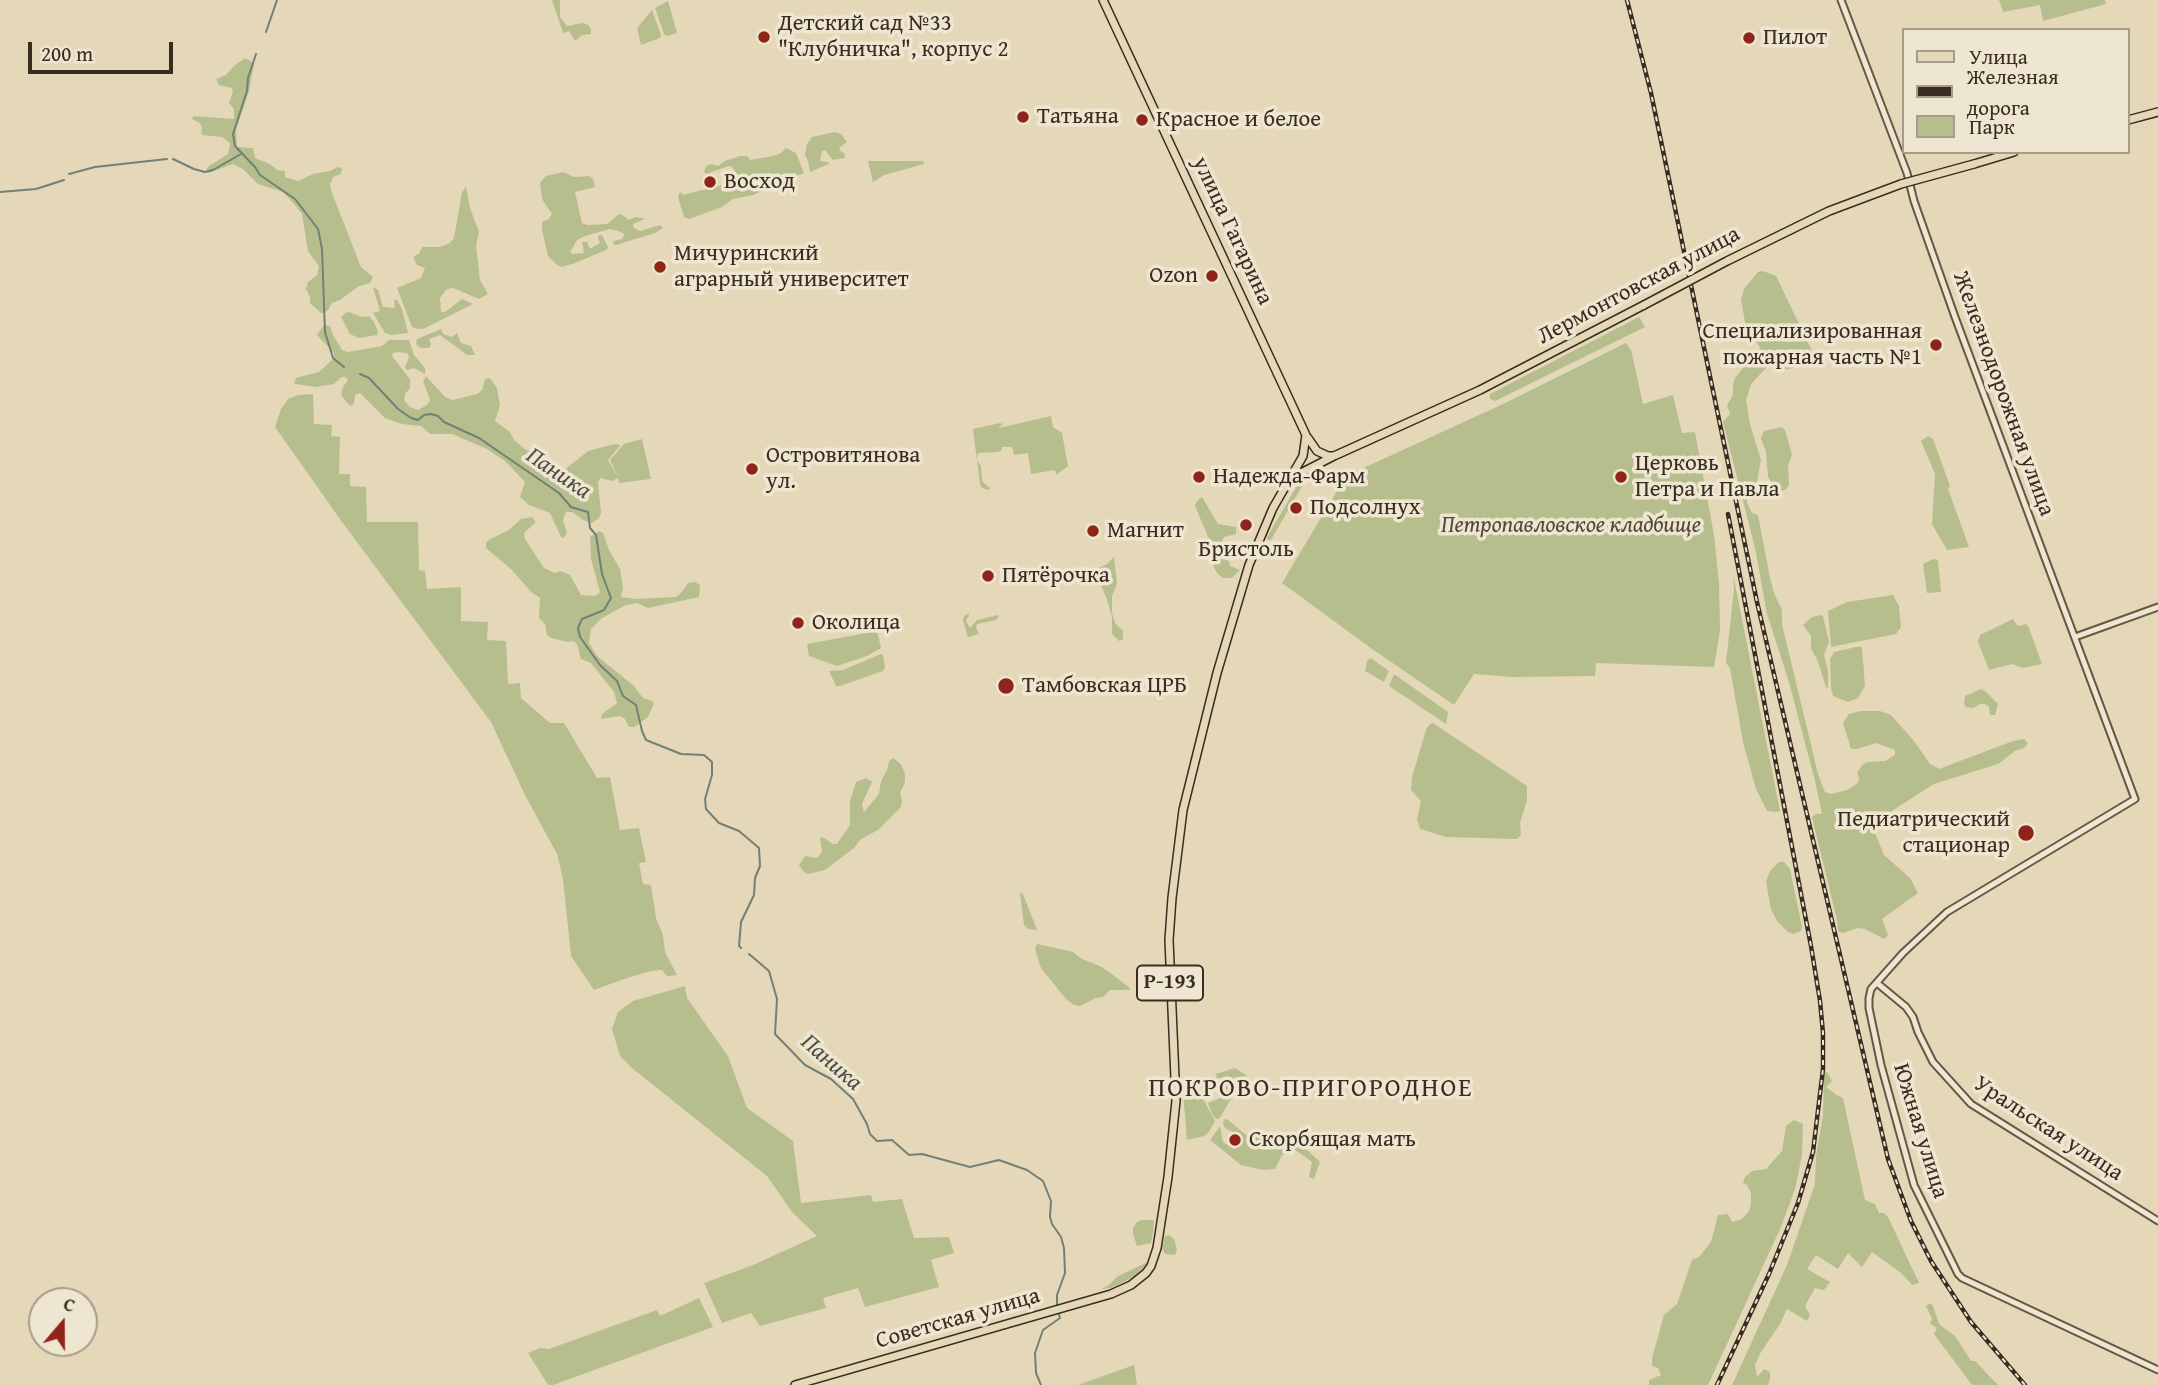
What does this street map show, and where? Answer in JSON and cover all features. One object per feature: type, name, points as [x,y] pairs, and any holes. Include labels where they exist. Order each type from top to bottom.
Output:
[{"type":"main road","name":"улица Гагарина","points":[[1103,0],[1306,435]]},
{"type":"main road","points":[[2130,119],[2158,112]]},
{"type":"main road","name":"Лермонтовская улица","points":[[1290,478],[1480,390],[1829,211],[1901,184],[2007,154]]},
{"type":"main road","points":[[1306,435],[1317,451],[1334,456]]},
{"type":"main road","points":[[1290,478],[1303,456],[1306,435]]},
{"type":"main road","name":"Советская улица","points":[[795,1385],[1111,1294],[1146,1273],[1155,1258],[1172,1147],[1176,1101],[1169,940],[1175,865],[1187,790],[1217,673],[1249,565],[1273,508],[1290,478]]},
{"type":"street","name":"Железнодорожная улица","points":[[1841,0],[1906,173],[1955,317],[2135,799],[1947,912],[1903,953],[1877,983]]},
{"type":"street","points":[[2075,637],[2158,607]]},
{"type":"street","name":"Уральская улица","points":[[1877,983],[1906,1007],[1933,1062],[1971,1104],[2158,1221]]},
{"type":"street","name":"Южная улица","points":[[1877,983],[1871,989],[1869,1008],[1897,1127],[1914,1185],[1958,1274],[2158,1370]]},
{"type":"green space","points":[[552,0],[560,0],[560,17],[567,26],[582,23],[588,25],[591,34],[582,35],[575,41],[569,31],[563,33]]},
{"type":"green space","points":[[1999,0],[2105,0],[2106,4],[2043,21],[2040,5],[2003,12]]},
{"type":"green space","points":[[668,1],[677,33],[667,36],[655,8]]},
{"type":"green space","points":[[652,10],[661,35],[660,38],[641,45],[637,28]]},
{"type":"green space","points":[[245,58],[254,63],[249,91],[236,130],[237,147],[253,148],[255,158],[277,170],[285,171],[285,177],[298,181],[313,174],[342,168],[341,174],[333,177],[330,185],[332,193],[361,267],[373,277],[370,283],[359,286],[332,303],[324,313],[310,303],[306,289],[308,282],[317,275],[319,266],[308,251],[302,214],[295,205],[283,192],[258,184],[244,170],[233,164],[208,173],[206,170],[228,154],[230,143],[222,137],[203,135],[200,123],[192,119],[193,116],[234,119],[234,109],[229,103],[232,88],[219,85],[216,79],[226,75]]},
{"type":"green space","points":[[835,132],[841,134],[847,142],[839,150],[844,153],[845,158],[833,160],[825,150],[822,151],[820,161],[829,164],[810,172],[805,155],[807,144],[812,137]]},
{"type":"green space","points":[[786,148],[796,153],[804,173],[753,195],[733,199],[722,207],[689,219],[684,217],[678,197],[680,192],[683,195],[738,181],[732,167],[706,174],[706,166],[718,166],[740,156],[747,156],[750,160],[773,156]]},
{"type":"green space","points":[[868,161],[923,161],[924,164],[884,175],[873,182]]},
{"type":"green space","points":[[563,172],[574,177],[589,176],[593,179],[595,187],[575,192],[582,223],[607,224],[619,214],[628,220],[636,217],[645,219],[633,224],[634,228],[640,231],[660,225],[663,228],[616,245],[613,244],[614,241],[622,239],[625,234],[610,229],[585,236],[577,240],[570,252],[572,254],[584,253],[582,242],[587,242],[590,249],[600,243],[599,235],[602,235],[608,247],[575,263],[562,267],[557,265],[548,256],[542,230],[542,222],[552,214],[542,199],[540,183],[546,176]]},
{"type":"green space","points":[[466,187],[479,232],[476,246],[480,280],[488,294],[479,299],[453,288],[447,289],[440,298],[441,312],[445,312],[462,299],[473,304],[423,329],[412,327],[397,288],[421,278],[425,268],[417,265],[414,256],[419,254],[422,247],[440,247],[454,238],[462,192]]},
{"type":"green space","points":[[1758,272],[1776,276],[1816,359],[1782,370],[1775,364],[1767,367],[1751,384],[1746,400],[1761,460],[1757,482],[1747,497],[1747,503],[1752,513],[1758,515],[1770,578],[1782,610],[1782,624],[1818,774],[1825,792],[1831,794],[1847,790],[1858,783],[1857,773],[1863,764],[1885,761],[1895,755],[1895,750],[1876,743],[1851,749],[1843,723],[1849,714],[1860,711],[1880,711],[1891,715],[1930,764],[1939,769],[2013,741],[2024,739],[2028,743],[1998,764],[1934,784],[1890,812],[1876,827],[1875,833],[1884,855],[1910,878],[1918,893],[1882,919],[1888,935],[1884,939],[1865,929],[1858,928],[1843,933],[1838,931],[1812,817],[1822,814],[1815,781],[1789,682],[1767,614],[1755,548],[1723,422],[1730,414],[1727,405],[1733,395],[1735,378],[1742,369],[1757,359],[1760,347],[1745,322],[1741,300],[1744,289]]},
{"type":"green space","points":[[373,287],[378,290],[383,307],[394,308],[394,300],[397,300],[408,333],[385,333],[373,313],[380,311]]},
{"type":"green space","points":[[349,312],[362,317],[369,316],[374,322],[377,335],[359,338],[350,334],[341,317]]},
{"type":"green space","points":[[1639,317],[1645,327],[1495,401],[1490,399],[1490,394]]},
{"type":"green space","points":[[324,325],[330,326],[342,350],[348,352],[382,346],[389,340],[409,340],[414,355],[425,368],[425,374],[414,368],[405,368],[409,357],[407,353],[393,353],[392,356],[410,379],[410,388],[404,400],[410,407],[418,410],[430,400],[423,381],[426,376],[445,397],[453,400],[477,394],[482,390],[485,379],[490,378],[497,388],[500,405],[495,421],[510,432],[514,440],[526,450],[534,452],[535,461],[549,476],[557,476],[588,451],[615,444],[620,445],[608,460],[618,477],[610,460],[624,444],[642,439],[651,479],[619,483],[618,478],[612,481],[600,478],[599,518],[592,523],[572,512],[566,512],[563,520],[567,533],[564,538],[561,537],[550,513],[529,505],[520,497],[525,482],[505,461],[487,449],[452,434],[430,434],[421,426],[401,424],[385,418],[360,393],[355,395],[354,404],[350,406],[341,395],[348,380],[345,377],[334,384],[316,387],[294,383],[296,378],[319,372],[334,358],[334,353],[317,335]]},
{"type":"green space","points":[[441,329],[443,334],[452,337],[457,333],[461,343],[471,346],[475,355],[467,355],[440,335],[429,339],[429,348],[421,348],[416,344],[417,339]]},
{"type":"green space","name":"Петропавловское кладбище","points":[[1626,343],[1631,350],[1643,404],[1673,395],[1682,433],[1695,432],[1714,535],[1719,584],[1720,630],[1714,667],[1596,663],[1595,676],[1511,677],[1474,674],[1454,705],[1282,583],[1346,476],[1501,405]]},
{"type":"green space","points":[[313,394],[314,424],[332,425],[331,436],[340,437],[339,474],[350,474],[350,486],[366,487],[367,522],[418,522],[419,570],[425,571],[427,589],[461,587],[461,621],[488,622],[487,640],[506,641],[508,684],[520,683],[521,698],[550,723],[564,723],[597,778],[610,777],[620,830],[639,828],[646,862],[639,863],[643,884],[651,885],[665,952],[677,975],[667,976],[662,970],[651,971],[594,990],[571,956],[563,879],[557,854],[525,795],[491,722],[275,427],[281,409],[288,399]]},
{"type":"green space","points":[[1051,416],[1053,427],[1062,433],[1068,466],[1056,475],[1055,470],[1031,474],[1028,453],[1014,455],[1012,447],[1002,447],[998,452],[978,453],[982,481],[990,488],[982,488],[980,484],[973,429],[1003,424],[999,428]]},
{"type":"green space","points":[[1781,427],[1785,430],[1792,455],[1788,465],[1789,485],[1780,491],[1768,477],[1766,452],[1761,438],[1764,431]]},
{"type":"green space","points":[[1928,436],[1933,439],[1969,547],[1947,550],[1932,524],[1935,474],[1921,441]]},
{"type":"green space","points":[[1301,479],[1305,481],[1271,540],[1268,540],[1267,537]]},
{"type":"green space","points":[[1202,497],[1218,524],[1236,527],[1236,534],[1224,537],[1222,541],[1225,559],[1230,566],[1240,570],[1232,578],[1223,578],[1213,565],[1213,560],[1220,558],[1222,554],[1218,545],[1209,539],[1195,506]]},
{"type":"green space","points":[[532,517],[536,522],[524,533],[525,539],[544,568],[570,575],[581,595],[595,596],[600,592],[591,559],[590,537],[599,531],[603,533],[620,569],[623,588],[621,597],[676,597],[688,583],[695,582],[700,585],[699,597],[648,608],[637,603],[626,605],[602,618],[591,629],[589,643],[597,656],[634,686],[643,698],[654,704],[648,717],[634,727],[629,727],[620,716],[601,719],[602,714],[617,703],[614,692],[591,663],[581,659],[577,644],[547,635],[545,624],[539,618],[540,598],[486,548],[490,539],[509,530],[521,519]]},
{"type":"green space","points":[[1114,557],[1117,584],[1112,596],[1112,613],[1115,623],[1123,631],[1123,639],[1119,641],[1112,634],[1112,617],[1096,569]]},
{"type":"green space","points":[[1933,559],[1938,560],[1941,592],[1927,593],[1923,564]]},
{"type":"green space","points":[[1733,574],[1780,811],[1777,812],[1767,811],[1756,789],[1743,742],[1730,668],[1726,663],[1734,589]]},
{"type":"green space","points":[[1893,595],[1899,606],[1901,627],[1896,634],[1831,647],[1828,611],[1847,602]]},
{"type":"green space","points":[[970,613],[966,621],[970,628],[977,620],[999,616],[996,620],[977,624],[979,634],[968,637],[963,620],[964,616]]},
{"type":"green space","points":[[1821,615],[1829,642],[1824,655],[1828,688],[1811,649],[1811,636],[1803,625],[1812,617]]},
{"type":"green space","points":[[2013,619],[2018,626],[2026,624],[2029,628],[2042,664],[2023,668],[2012,664],[1989,670],[1978,642],[1980,635]]},
{"type":"green space","points":[[877,631],[881,648],[867,656],[837,666],[809,656],[807,644]]},
{"type":"green space","points":[[1862,647],[1865,686],[1858,698],[1848,702],[1833,696],[1830,659],[1834,652]]},
{"type":"green space","points":[[881,654],[885,667],[883,671],[836,686],[829,671],[843,670]]},
{"type":"green space","points":[[1371,658],[1389,671],[1384,682],[1365,671],[1367,661]]},
{"type":"green space","points":[[1394,674],[1448,712],[1446,724],[1389,686]]},
{"type":"green space","points":[[1981,689],[1998,704],[1995,715],[1990,715],[1989,707],[1985,704],[1973,708],[1965,707],[1965,696]]},
{"type":"green space","points":[[1433,723],[1527,786],[1527,800],[1520,823],[1521,835],[1517,839],[1446,837],[1420,829],[1417,819],[1421,801],[1411,790],[1412,777],[1426,730]]},
{"type":"green space","points":[[893,758],[901,764],[905,774],[900,793],[901,807],[878,830],[861,839],[854,848],[825,870],[808,874],[804,872],[799,865],[805,856],[817,858],[822,852],[820,837],[837,844],[850,825],[850,801],[856,782],[866,778],[872,782],[862,804],[864,812],[879,794],[881,781],[889,761]]},
{"type":"green space","points":[[1779,862],[1784,862],[1790,869],[1802,927],[1801,931],[1793,934],[1777,921],[1771,909],[1766,881],[1770,871]]},
{"type":"green space","points":[[1020,892],[1037,930],[1028,929],[1024,925]]},
{"type":"green space","points":[[1037,944],[1073,952],[1080,958],[1102,967],[1130,990],[1110,990],[1103,997],[1080,1006],[1074,1005],[1041,968],[1035,949]]},
{"type":"green space","points":[[685,986],[687,998],[728,1056],[747,1108],[793,1141],[801,1203],[871,1195],[873,1202],[902,1199],[914,1238],[949,1237],[954,1253],[931,1260],[939,1287],[865,1307],[858,1288],[823,1298],[826,1308],[760,1326],[751,1313],[722,1323],[704,1283],[753,1265],[817,1236],[792,1212],[767,1176],[620,1056],[612,1029],[618,1012],[633,1001]]},
{"type":"green space","points":[[1235,1068],[1246,1075],[1247,1081],[1217,1119],[1208,1103],[1225,1096],[1221,1078],[1217,1078],[1216,1074]]},
{"type":"green space","points":[[1827,1072],[1832,1081],[1826,1087],[1843,1098],[1865,1200],[1875,1204],[1879,1213],[1888,1217],[1919,1283],[1912,1285],[1901,1273],[1872,1252],[1862,1267],[1848,1253],[1838,1269],[1816,1255],[1807,1269],[1830,1282],[1824,1290],[1815,1288],[1805,1306],[1810,1315],[1807,1321],[1787,1309],[1761,1352],[1755,1365],[1757,1377],[1764,1369],[1770,1372],[1768,1385],[1732,1385],[1787,1265],[1815,1184],[1816,1156],[1823,1115],[1824,1073]]},
{"type":"green space","points":[[1186,1078],[1199,1091],[1215,1121],[1204,1136],[1187,1140],[1183,1091]]},
{"type":"green space","points":[[1224,1119],[1246,1135],[1253,1131],[1302,1145],[1320,1162],[1314,1179],[1309,1177],[1312,1162],[1294,1149],[1290,1154],[1282,1155],[1275,1169],[1263,1170],[1241,1165],[1210,1140],[1220,1126],[1223,1142],[1234,1149],[1239,1146],[1241,1136],[1225,1128]]},
{"type":"green space","points":[[1794,1120],[1803,1124],[1802,1155],[1795,1189],[1781,1227],[1708,1385],[1649,1385],[1649,1380],[1661,1375],[1658,1368],[1652,1366],[1652,1358],[1664,1315],[1677,1304],[1692,1260],[1699,1257],[1711,1242],[1718,1215],[1728,1214],[1732,1222],[1742,1219],[1749,1211],[1751,1193],[1743,1183],[1745,1177],[1752,1171],[1766,1169],[1782,1151],[1786,1126]]},
{"type":"green space","points":[[1141,1220],[1154,1220],[1153,1232],[1151,1243],[1137,1246],[1133,1228]]},
{"type":"green space","points":[[1169,1235],[1174,1239],[1177,1250],[1175,1255],[1165,1254],[1162,1248],[1165,1236]]},
{"type":"green space","points":[[1148,1262],[1126,1281],[1101,1289],[1118,1276]]},
{"type":"green space","points":[[699,1298],[713,1327],[553,1385],[548,1385],[528,1353],[540,1348],[549,1349],[657,1310],[660,1316]]},
{"type":"green space","points":[[1930,1303],[1939,1324],[1955,1336],[1971,1361],[1975,1361],[1998,1385],[1972,1385],[1934,1334],[1937,1328],[1930,1324],[1932,1319],[1926,1306]]},
{"type":"green space","points":[[1134,1365],[1137,1385],[1078,1385]]},
{"type":"waterway","name":"Паника","points":[[266,32],[277,0]]},
{"type":"waterway","name":"Паника","points":[[256,54],[233,134],[235,146],[260,175],[295,199],[318,229],[322,249],[325,332],[333,358],[344,367]]},
{"type":"waterway","points":[[173,159],[205,172],[241,154]]},
{"type":"waterway","points":[[69,174],[95,167],[167,159]]},
{"type":"waterway","points":[[0,192],[36,189],[64,180]]},
{"type":"waterway","name":"Паника","points":[[360,374],[369,378],[398,409],[411,418],[418,420],[424,415],[438,416],[444,422],[479,438],[559,493],[571,507],[588,512],[590,528],[596,535],[602,574],[611,598],[604,610],[582,619],[578,628],[580,637],[600,665],[617,681],[623,696],[636,705],[646,740],[681,754],[704,755],[712,762],[712,775],[705,799],[706,809],[719,823],[739,831],[759,848],[760,866],[755,878],[754,895],[741,922],[741,948]]},
{"type":"waterway","name":"Паника","points":[[749,954],[769,971],[777,999],[775,1034],[805,1065],[831,1079],[853,1099],[870,1134],[877,1141],[892,1140],[909,1155],[922,1154],[970,1167],[999,1160],[1027,1170],[1043,1181],[1051,1201],[1052,1224],[1061,1237],[1064,1248],[1065,1273],[1057,1295],[1057,1306]]},
{"type":"waterway","name":"Паника","points":[[1041,1385],[1036,1373],[1035,1353],[1043,1330],[1060,1318],[1058,1312]]},
{"type":"railway","points":[[1627,0],[1651,93],[1757,602],[1888,1159],[1911,1221],[1931,1261],[1971,1322],[2025,1385]]},
{"type":"railway","points":[[1717,1385],[1769,1274],[1798,1203],[1813,1152],[1823,1069],[1820,1001],[1811,946],[1728,514]]},
{"type":"place","name":"Детский сад №33 \"Клубничка\", корпус 2","points":[[764,37]]},
{"type":"place","name":"Пилот","points":[[1749,38]]},
{"type":"place","name":"Татьяна","points":[[1023,117]]},
{"type":"place","name":"Красное и белое","points":[[1142,120]]},
{"type":"place","name":"Восход","points":[[710,182]]},
{"type":"place","name":"Мичуринский аграрный университет","points":[[660,267]]},
{"type":"place","name":"Ozon","points":[[1212,276]]},
{"type":"place","name":"Специализированная пожарная часть №1","points":[[1936,345]]},
{"type":"place","name":"Островитянова ул.","points":[[752,469]]},
{"type":"place","name":"Надежда-Фарм","points":[[1199,477]]},
{"type":"place","name":"Церковь Петра и Павла","points":[[1621,477]]},
{"type":"place","name":"Подсолнух","points":[[1296,508]]},
{"type":"place","name":"Бристоль","points":[[1246,525]]},
{"type":"place","name":"Магнит","points":[[1093,531]]},
{"type":"place","name":"Пятёрочка","points":[[988,576]]},
{"type":"place","name":"Околица","points":[[798,623]]},
{"type":"place","name":"Тамбовская ЦРБ","points":[[1006,686]]},
{"type":"place","name":"Педиатрический стационар","points":[[2026,833]]},
{"type":"place","name":"Скорбящая мать","points":[[1235,1140]]},
{"type":"district","name":"ПОКРОВО-ПРИГОРОДНОЕ","points":[[1311,1089]]}]
